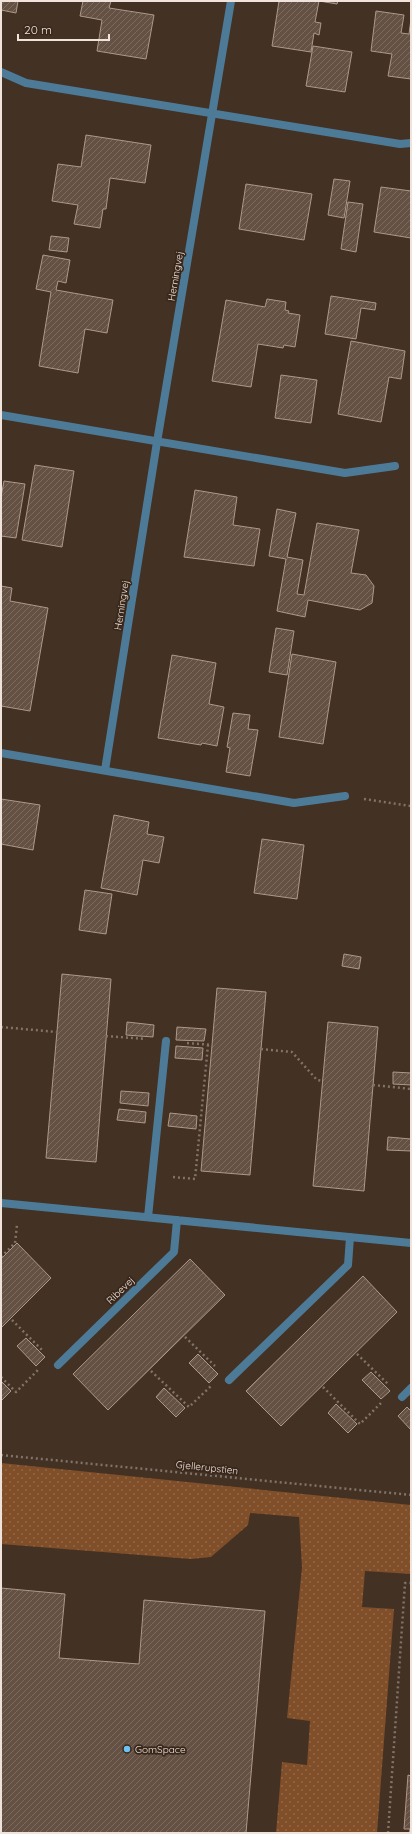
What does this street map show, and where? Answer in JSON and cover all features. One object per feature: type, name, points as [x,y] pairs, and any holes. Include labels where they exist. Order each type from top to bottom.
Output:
[{"type":"street","name":"Herningvej","points":[[105,770],[157,442],[231,1]]},
{"type":"street","points":[[1,72],[26,83],[213,112],[400,144],[411,142]]},
{"type":"street","points":[[1,415],[345,473],[395,466]]},
{"type":"street","points":[[1,753],[294,803],[345,796]]},
{"type":"street","points":[[148,1217],[166,1041]]},
{"type":"street","points":[[1,1203],[411,1243]]},
{"type":"street","name":"Ribevej","points":[[58,1365],[174,1252],[177,1220]]},
{"type":"street","points":[[229,1380],[348,1266],[350,1237]]},
{"type":"street","points":[[402,1397],[411,1388]]},
{"type":"path","points":[[345,796],[411,806]]},
{"type":"path","points":[[1,1027],[57,1032]]},
{"type":"path","points":[[171,1184],[172,1176],[195,1179],[208,1045]]},
{"type":"path","points":[[261,1049],[292,1052],[317,1080],[323,1081]]},
{"type":"path","points":[[373,1085],[411,1089]]},
{"type":"path","points":[[1,1257],[15,1243],[19,1204]]},
{"type":"path","points":[[357,1354],[402,1397]]},
{"type":"path","points":[[1,1377],[16,1392],[40,1367]]},
{"type":"path","points":[[151,1370],[189,1407],[212,1385]]},
{"type":"path","points":[[323,1387],[360,1424],[394,1390]]},
{"type":"path","name":"Gjellerupstien","points":[[1,1455],[411,1495]]},
{"type":"path","points":[[388,1833],[405,1582],[411,1583]]},
{"type":"shaded area","points":[[1,1463],[411,1505],[411,1574],[365,1571],[362,1607],[394,1609],[377,1833],[276,1833],[282,1762],[307,1765],[310,1721],[287,1718],[302,1567],[299,1517],[250,1513],[248,1525],[211,1557],[191,1559],[1,1544]]},
{"type":"building","points":[[1,1],[18,1],[16,13],[1,10]]},
{"type":"building","points":[[83,1],[111,1],[109,8],[154,15],[146,59],[97,51],[102,20],[80,16]]},
{"type":"building","points":[[279,1],[319,1],[315,22],[321,23],[319,35],[314,33],[311,52],[272,46]]},
{"type":"building","points":[[319,1],[338,1],[337,4]]},
{"type":"building","points":[[376,11],[404,15],[401,33],[409,34],[411,19],[411,79],[388,76],[392,54],[371,51]]},
{"type":"building","points":[[313,46],[352,52],[345,92],[306,86]]},
{"type":"building","points":[[86,135],[151,145],[145,183],[110,178],[106,209],[103,209],[100,228],[74,224],[78,205],[52,201],[58,164],[81,167]]},
{"type":"building","points":[[334,179],[350,181],[344,218],[328,215]]},
{"type":"building","points":[[246,184],[312,194],[304,240],[239,229]]},
{"type":"building","points":[[381,187],[411,191],[411,238],[374,232]]},
{"type":"building","points":[[348,202],[363,204],[356,252],[341,249]]},
{"type":"building","points":[[51,236],[69,238],[67,252],[49,250]]},
{"type":"building","points":[[43,255],[70,260],[66,283],[58,281],[56,290],[113,300],[107,333],[85,329],[78,373],[39,366],[51,292],[36,289]]},
{"type":"building","points":[[331,296],[376,303],[375,310],[361,308],[356,339],[325,334]]},
{"type":"building","points":[[267,299],[286,302],[285,310],[289,311],[288,313],[300,315],[295,347],[284,345],[283,348],[258,344],[251,387],[212,381],[226,300],[265,307]]},
{"type":"building","points":[[351,341],[405,351],[401,379],[389,377],[381,422],[338,414]]},
{"type":"building","points":[[281,375],[317,380],[311,423],[275,418]]},
{"type":"building","points":[[35,465],[74,471],[62,547],[22,540]]},
{"type":"building","points":[[4,481],[25,484],[16,538],[1,536],[1,497]]},
{"type":"building","points":[[195,490],[237,497],[233,525],[260,529],[254,566],[184,557]]},
{"type":"building","points":[[277,509],[296,513],[287,557],[303,560],[297,594],[304,595],[317,523],[359,530],[351,573],[366,575],[374,586],[372,603],[360,610],[308,600],[305,617],[277,611],[286,559],[269,556]]},
{"type":"building","points":[[1,586],[12,588],[10,601],[48,608],[30,711],[1,706]]},
{"type":"building","points":[[276,628],[294,631],[287,675],[269,672]]},
{"type":"building","points":[[292,654],[336,662],[323,744],[279,737]]},
{"type":"building","points":[[172,655],[216,663],[209,704],[224,707],[217,746],[158,738]]},
{"type":"building","points":[[233,713],[250,715],[248,729],[258,730],[250,776],[226,772],[230,748],[227,747]]},
{"type":"building","points":[[1,799],[40,805],[33,850],[1,844]]},
{"type":"building","points":[[114,815],[149,822],[147,834],[164,837],[159,863],[143,860],[137,895],[101,888]]},
{"type":"building","points":[[262,839],[304,845],[297,899],[254,893]]},
{"type":"building","points":[[85,890],[112,894],[106,934],[79,930]]},
{"type":"building","points":[[344,954],[361,957],[359,969],[342,966]]},
{"type":"building","points":[[62,974],[111,979],[96,1162],[46,1158]]},
{"type":"building","points":[[217,988],[266,992],[250,1175],[201,1171]]},
{"type":"building","points":[[127,1022],[154,1025],[153,1037],[126,1035]]},
{"type":"building","points":[[328,1022],[378,1027],[364,1191],[313,1186]]},
{"type":"building","points":[[177,1027],[206,1029],[204,1041],[176,1040]]},
{"type":"building","points":[[176,1046],[203,1048],[202,1060],[175,1058]]},
{"type":"building","points":[[393,1072],[411,1073],[411,1085],[393,1084]]},
{"type":"building","points":[[121,1091],[149,1093],[148,1106],[120,1103]]},
{"type":"building","points":[[119,1109],[146,1112],[145,1123],[117,1120]]},
{"type":"building","points":[[170,1113],[197,1116],[196,1129],[168,1126]]},
{"type":"building","points":[[388,1137],[411,1139],[411,1151],[387,1150]]},
{"type":"building","points":[[17,1243],[51,1278],[1,1328],[1,1259]]},
{"type":"building","points":[[190,1259],[225,1295],[108,1410],[73,1374]]},
{"type":"building","points":[[363,1276],[397,1312],[281,1426],[246,1391]]},
{"type":"building","points":[[26,1338],[45,1357],[36,1366],[17,1346]]},
{"type":"building","points":[[198,1354],[218,1374],[209,1383],[189,1363]]},
{"type":"building","points":[[371,1372],[390,1391],[381,1399],[362,1380]]},
{"type":"building","points":[[1,1381],[11,1391],[2,1400],[1,1399]]},
{"type":"building","points":[[164,1388],[185,1408],[176,1417],[156,1397]]},
{"type":"building","points":[[336,1404],[357,1424],[348,1433],[328,1413]]},
{"type":"building","points":[[407,1407],[411,1411],[411,1430],[398,1416]]},
{"type":"building","name":"GomSpace","points":[[1,1588],[65,1594],[59,1658],[139,1664],[144,1600],[265,1611],[246,1833],[1,1833]]},
{"type":"building","points":[[408,1775],[411,1776],[411,1833],[409,1833],[410,1829],[404,1829]]},
{"type":"place","name":"GomSpace","points":[[127,1749]]}]
